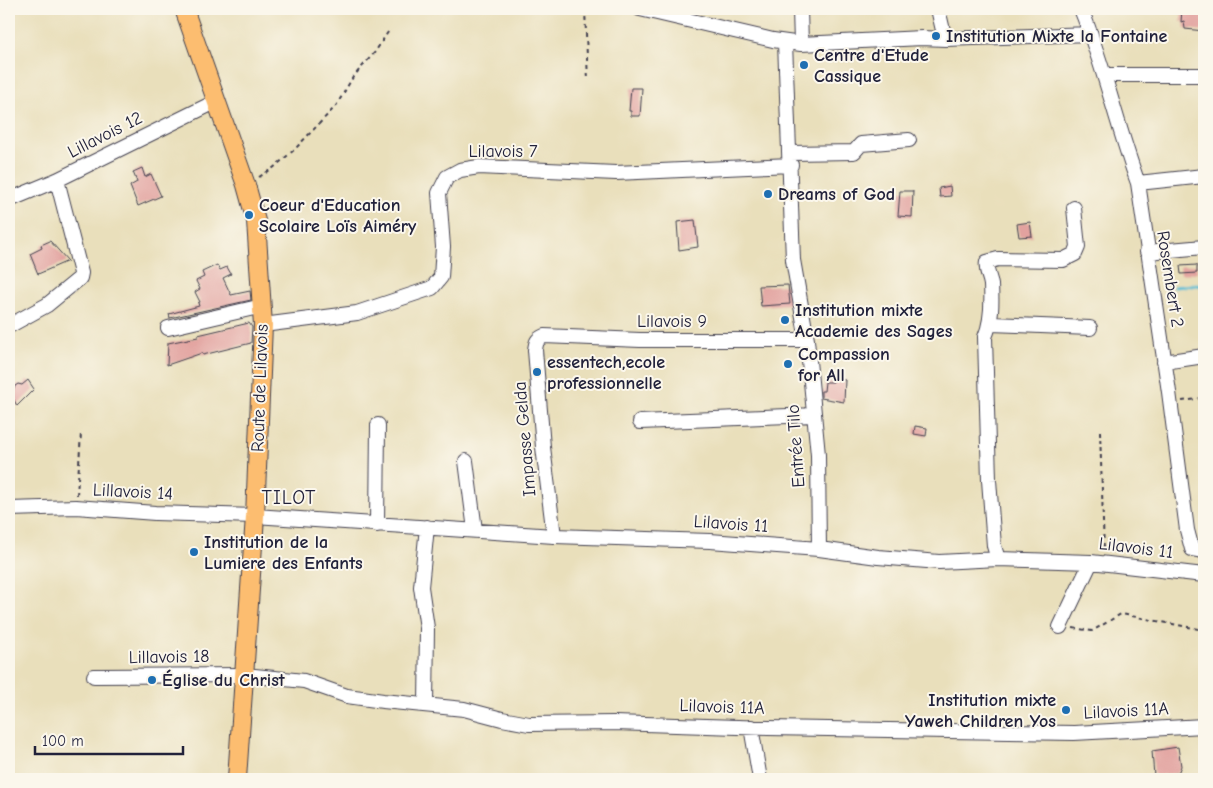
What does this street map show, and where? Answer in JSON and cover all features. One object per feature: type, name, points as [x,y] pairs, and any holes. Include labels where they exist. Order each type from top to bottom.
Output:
[{"type":"main road","name":"Route de Lilavois","points":[[184,9],[246,185],[256,221],[262,306],[263,325],[254,516],[237,779]]},
{"type":"street","points":[[640,9],[801,44],[922,38],[946,39],[1091,34]]},
{"type":"street","points":[[800,9],[801,44]]},
{"type":"street","points":[[938,9],[946,39]]},
{"type":"street","name":"Rosembert 2","points":[[1080,9],[1091,34],[1138,183],[1187,530],[1198,550],[1198,574]]},
{"type":"street","name":"Entrée Tilo","points":[[785,42],[791,159],[793,260],[807,340],[818,455],[819,549]]},
{"type":"street","points":[[1104,75],[1204,75]]},
{"type":"street","name":"Lillavois 12","points":[[9,200],[57,180],[217,101]]},
{"type":"street","name":"Lilavois 7","points":[[263,325],[357,313],[432,288],[441,277],[439,193],[447,177],[460,170],[479,167],[616,173],[854,152],[861,144],[909,140]]},
{"type":"street","points":[[1138,183],[1204,176]]},
{"type":"street","points":[[9,326],[47,305],[80,278],[81,273],[57,180]]},
{"type":"street","points":[[998,560],[994,546],[986,398],[986,337],[991,324],[991,283],[986,268],[987,262],[998,259],[1063,260],[1074,254],[1078,247],[1074,208]]},
{"type":"street","points":[[1147,252],[1204,247]]},
{"type":"street","points":[[168,328],[262,306]]},
{"type":"street","points":[[991,324],[1090,328]]},
{"type":"street","name":"Lilavois 9","points":[[538,338],[544,336],[640,340],[807,340]]},
{"type":"street","name":"Impasse Gelda","points":[[538,338],[535,350],[543,447],[554,536]]},
{"type":"street","points":[[1164,362],[1204,356]]},
{"type":"street","points":[[640,422],[814,415]]},
{"type":"street","points":[[377,525],[378,425]]},
{"type":"street","points":[[466,461],[475,530]]},
{"type":"street","name":"Lillavois 14","points":[[9,509],[76,508],[254,516]]},
{"type":"street","name":"Lilavois 11","points":[[254,516],[554,536],[710,541],[819,549],[878,557],[939,562],[998,560],[1098,563],[1198,574]]},
{"type":"street","points":[[426,705],[427,628],[421,587],[427,527]]},
{"type":"street","points":[[1060,627],[1098,563]]},
{"type":"street","name":"Lillavois 18","points":[[94,676],[245,675]]},
{"type":"street","name":"Lilavois 11A","points":[[245,675],[304,681],[347,696],[464,708],[502,719],[529,724],[614,723],[1074,732],[1204,726]]},
{"type":"street","points":[[751,727],[760,779]]},
{"type":"path","points":[[585,9],[588,80]]},
{"type":"path","points":[[246,185],[272,169],[294,150],[336,106],[352,77],[375,52],[390,29]]},
{"type":"path","points":[[1170,403],[1204,398]]},
{"type":"path","points":[[1098,563],[1100,431]]},
{"type":"path","points":[[76,508],[81,433]]},
{"type":"path","points":[[1060,627],[1092,631],[1121,614],[1204,630]]},
{"type":"building","points":[[1182,9],[1204,9],[1204,31],[1185,29],[1184,21],[1181,22]]},
{"type":"building","points":[[631,88],[642,88],[640,116],[631,116],[631,111],[629,111]]},
{"type":"building","points":[[142,168],[145,177],[151,174],[161,196],[138,206],[130,186],[137,182],[133,172]]},
{"type":"building","points":[[950,186],[951,196],[940,197],[939,188]]},
{"type":"building","points":[[900,191],[913,191],[912,217],[898,216]]},
{"type":"building","points":[[695,220],[698,247],[679,250],[677,222]]},
{"type":"building","points":[[1030,222],[1032,236],[1019,237],[1017,224]]},
{"type":"building","points":[[50,241],[68,261],[38,274],[30,254],[42,248],[41,245]]},
{"type":"building","points":[[217,265],[220,270],[227,267],[231,274],[223,278],[231,295],[250,291],[251,300],[170,318],[169,314],[199,306],[198,303],[200,302],[195,292],[200,289],[196,281],[204,277],[202,272]]},
{"type":"building","points":[[1197,265],[1197,273],[1181,274],[1180,266]]},
{"type":"building","points":[[788,285],[790,304],[761,306],[759,286]]},
{"type":"building","points":[[249,323],[252,327],[251,343],[203,355],[202,353],[167,365],[168,343]]},
{"type":"building","points":[[834,379],[845,380],[844,402],[821,398],[821,391],[824,391],[825,382],[833,382]]},
{"type":"building","points":[[28,380],[34,389],[17,406],[14,400],[9,403],[9,393],[13,391],[15,386],[18,384],[22,385]]},
{"type":"building","points":[[915,426],[927,428],[926,436],[914,434]]},
{"type":"building","points":[[1178,747],[1181,766],[1178,773],[1154,776],[1152,751]]},
{"type":"waterway","points":[[1174,287],[1204,284]]},
{"type":"place","name":"Institution Mixte la Fontaine","points":[[936,36]]},
{"type":"place","name":"Centre d'Etude Cassique","points":[[804,65]]},
{"type":"place","name":"Dreams of God","points":[[768,194]]},
{"type":"place","name":"Coeur d'Education Scolaire Loïs Aiméry","points":[[249,215]]},
{"type":"place","name":"Institution mixte Academie des Sages","points":[[785,320]]},
{"type":"place","name":"Compassion for All","points":[[788,364]]},
{"type":"place","name":"essentech,ecole professionnelle","points":[[537,372]]},
{"type":"place","name":"Institution de la Lumiere des Enfants","points":[[194,552]]},
{"type":"place","name":"Église du Christ","points":[[152,680]]},
{"type":"place","name":"Institution mixte Yaweh Children Yos","points":[[1066,710]]},
{"type":"district","name":"TILOT","points":[[289,497]]}]
